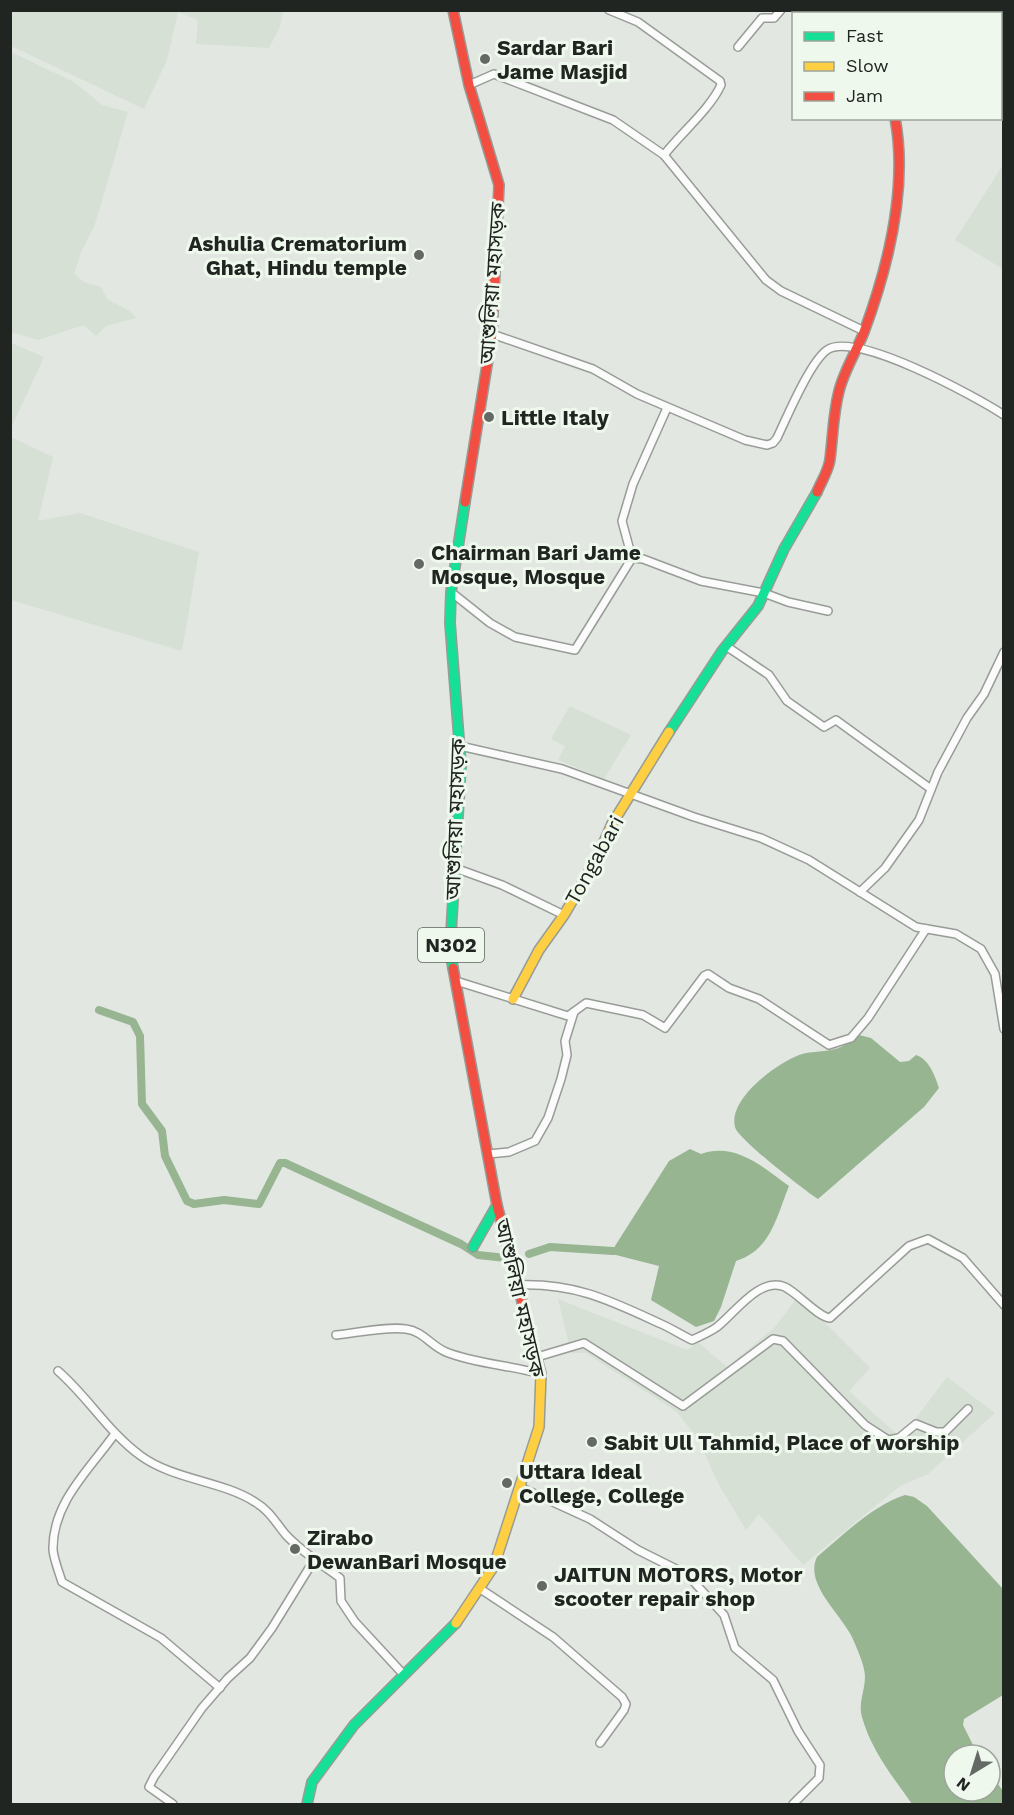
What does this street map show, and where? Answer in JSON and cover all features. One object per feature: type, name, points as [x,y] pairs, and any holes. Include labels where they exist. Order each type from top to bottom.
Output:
[{"type":"main road","name":"আশুলিয়া মহাসড়ক","points":[[310,1804],[312,1782],[354,1725],[450,1631],[494,1566],[539,1427],[541,1374],[497,1205],[450,950],[460,746],[450,623],[451,592],[492,334],[499,185],[469,85],[453,10]]},
{"type":"main road","name":"Tongabari","points":[[564,915],[596,860],[612,824],[726,646],[758,606],[784,549],[813,501],[830,461],[832,425],[839,389],[864,331],[887,254],[897,194],[900,144],[895,120]]},
{"type":"main road","points":[[513,999],[539,950],[564,915]]},
{"type":"main road","points":[[472,1247],[497,1205]]},
{"type":"street","points":[[609,10],[638,22],[720,81],[722,85],[715,99],[697,115],[664,155]]},
{"type":"street","points":[[738,47],[762,18],[774,18],[781,10]]},
{"type":"street","points":[[469,85],[494,74],[613,120],[664,155],[766,280],[781,291],[864,331]]},
{"type":"street","points":[[492,334],[593,369],[667,408],[745,440],[773,444],[804,383],[824,352],[837,346],[856,348],[896,360],[944,381],[1004,415]]},
{"type":"street","points":[[451,592],[490,623],[514,637],[574,650],[632,558],[622,521],[633,484],[667,408]]},
{"type":"street","points":[[632,558],[643,559],[701,581],[764,593],[788,602],[828,611]]},
{"type":"street","points":[[726,646],[769,675],[787,701],[809,717],[824,726],[836,720],[931,789]]},
{"type":"street","points":[[860,892],[885,868],[915,828],[955,739],[984,694],[1004,652]]},
{"type":"street","points":[[460,746],[562,769],[631,795],[761,838],[809,860],[916,927],[956,934],[981,949],[995,974],[1004,1029]]},
{"type":"street","name":"Tongabari","points":[[455,867],[502,885],[564,915]]},
{"type":"street","points":[[456,981],[568,1016],[586,1003],[633,1011],[668,1027],[704,976],[708,974],[729,988],[759,999],[829,1045],[851,1038],[868,1018],[926,929]]},
{"type":"street","points":[[488,1154],[509,1152],[535,1141],[548,1118],[561,1079],[567,1055],[565,1041],[574,1012]]},
{"type":"street","points":[[518,1285],[546,1284],[580,1289],[692,1340],[716,1328],[752,1296],[772,1285],[784,1286],[804,1298],[819,1313],[830,1318],[909,1246],[928,1239],[963,1258],[1004,1305]]},
{"type":"street","points":[[336,1335],[404,1328],[417,1331],[446,1352],[469,1359],[515,1366],[541,1374]]},
{"type":"street","points":[[537,1357],[584,1343],[683,1406],[772,1339],[783,1341],[865,1425],[888,1440],[899,1438],[916,1424],[936,1432],[945,1432],[968,1409]]},
{"type":"street","points":[[58,1371],[90,1402],[114,1435],[143,1458],[201,1483],[254,1500],[266,1510],[285,1534],[314,1560],[340,1578],[341,1601],[350,1615],[404,1676]]},
{"type":"street","points":[[114,1435],[76,1483],[55,1532],[53,1552],[62,1582],[161,1638],[220,1688]]},
{"type":"street","points":[[520,1487],[567,1506],[638,1550],[686,1574],[717,1605],[724,1615],[732,1644],[773,1680],[798,1731],[820,1766],[819,1778],[793,1804]]},
{"type":"street","points":[[173,1804],[149,1787],[174,1747],[220,1688],[250,1658],[272,1628],[314,1560]]},
{"type":"street","points":[[479,1588],[552,1637],[622,1697],[626,1704],[624,1710],[600,1743]]},
{"type":"shaded area","points":[[10,11],[283,11],[280,27],[269,48],[196,44],[198,20],[178,12],[167,60],[144,109],[11,46]]},
{"type":"shaded area","points":[[11,52],[74,82],[102,105],[128,112],[95,224],[81,252],[74,274],[84,282],[101,287],[107,299],[130,311],[136,318],[106,326],[96,336],[84,325],[38,340],[11,332]]},
{"type":"shaded area","points":[[1003,165],[1003,269],[955,240]]},
{"type":"shaded area","points":[[11,343],[44,357],[11,428]]},
{"type":"shaded area","points":[[11,437],[53,457],[38,521],[80,513],[199,552],[182,651],[11,600]]},
{"type":"shaded area","points":[[570,706],[631,735],[604,779],[558,760],[565,746],[551,739]]},
{"type":"shaded area","points":[[859,1035],[871,1038],[900,1062],[909,1061],[916,1055],[921,1057],[931,1068],[939,1088],[924,1107],[818,1199],[747,1142],[735,1127],[735,1116],[746,1094],[778,1066],[799,1055],[838,1048]]},
{"type":"shaded area","points":[[690,1149],[701,1154],[725,1151],[748,1158],[789,1186],[776,1221],[765,1241],[748,1256],[736,1261],[714,1321],[696,1327],[651,1300],[659,1266],[612,1254],[669,1161]]},
{"type":"shaded area","points":[[798,1296],[870,1368],[849,1391],[901,1438],[947,1377],[995,1413],[928,1474],[900,1486],[803,1565],[759,1514],[746,1530],[719,1485],[698,1439],[677,1412],[586,1353],[571,1353],[558,1299],[687,1350],[698,1342],[727,1367],[775,1327]]},
{"type":"shaded area","points":[[905,1495],[914,1497],[927,1506],[1003,1589],[1003,1695],[964,1719],[963,1725],[972,1743],[942,1743],[942,1803],[1002,1803],[1002,1790],[1003,1804],[912,1804],[883,1763],[866,1729],[861,1712],[865,1676],[862,1661],[847,1628],[819,1588],[814,1567],[817,1557],[870,1514]]},
{"type":"waterway","points":[[99,1010],[133,1022],[140,1036],[142,1104],[162,1131],[165,1156],[187,1201],[194,1204],[224,1200],[259,1204],[280,1163],[285,1163],[461,1244],[478,1255],[506,1258]]},
{"type":"waterway","points":[[529,1254],[550,1247],[613,1251]]},
{"type":"traffic: fast","points":[[669,732],[722,651],[758,606],[784,549],[817,492]]},
{"type":"traffic: fast","points":[[453,968],[450,950],[461,765],[450,623],[451,592],[465,502]]},
{"type":"traffic: fast","points":[[473,1247],[497,1205]]},
{"type":"traffic: fast","points":[[307,1804],[312,1782],[354,1725],[456,1623]]},
{"type":"traffic: slow","points":[[513,999],[539,950],[564,915],[596,860],[612,824],[669,732]]},
{"type":"traffic: slow","points":[[456,1623],[494,1566],[539,1427],[541,1374],[527,1321]]},
{"type":"traffic: jam","points":[[453,10],[469,85],[499,185],[492,334],[465,502]]},
{"type":"traffic: jam","points":[[817,492],[827,472],[835,408],[841,384],[864,332],[888,254],[899,171],[895,120]]},
{"type":"traffic: jam","points":[[453,968],[497,1205],[527,1321]]},
{"type":"place","name":"Sardar Bari Jame Masjid","points":[[485,59]]},
{"type":"place","name":"Ashulia Crematorium Ghat, Hindu temple","points":[[419,255]]},
{"type":"place","name":"Little Italy","points":[[489,417]]},
{"type":"place","name":"Chairman Bari Jame Mosque, Mosque","points":[[419,564]]},
{"type":"place","name":"Sabit Ull Tahmid, Place of worship","points":[[592,1442]]},
{"type":"place","name":"Uttara Ideal College, College","points":[[507,1483]]},
{"type":"place","name":"Zirabo DewanBari Mosque","points":[[295,1549]]},
{"type":"place","name":"JAITUN MOTORS, Motor scooter repair shop","points":[[542,1586]]}]
